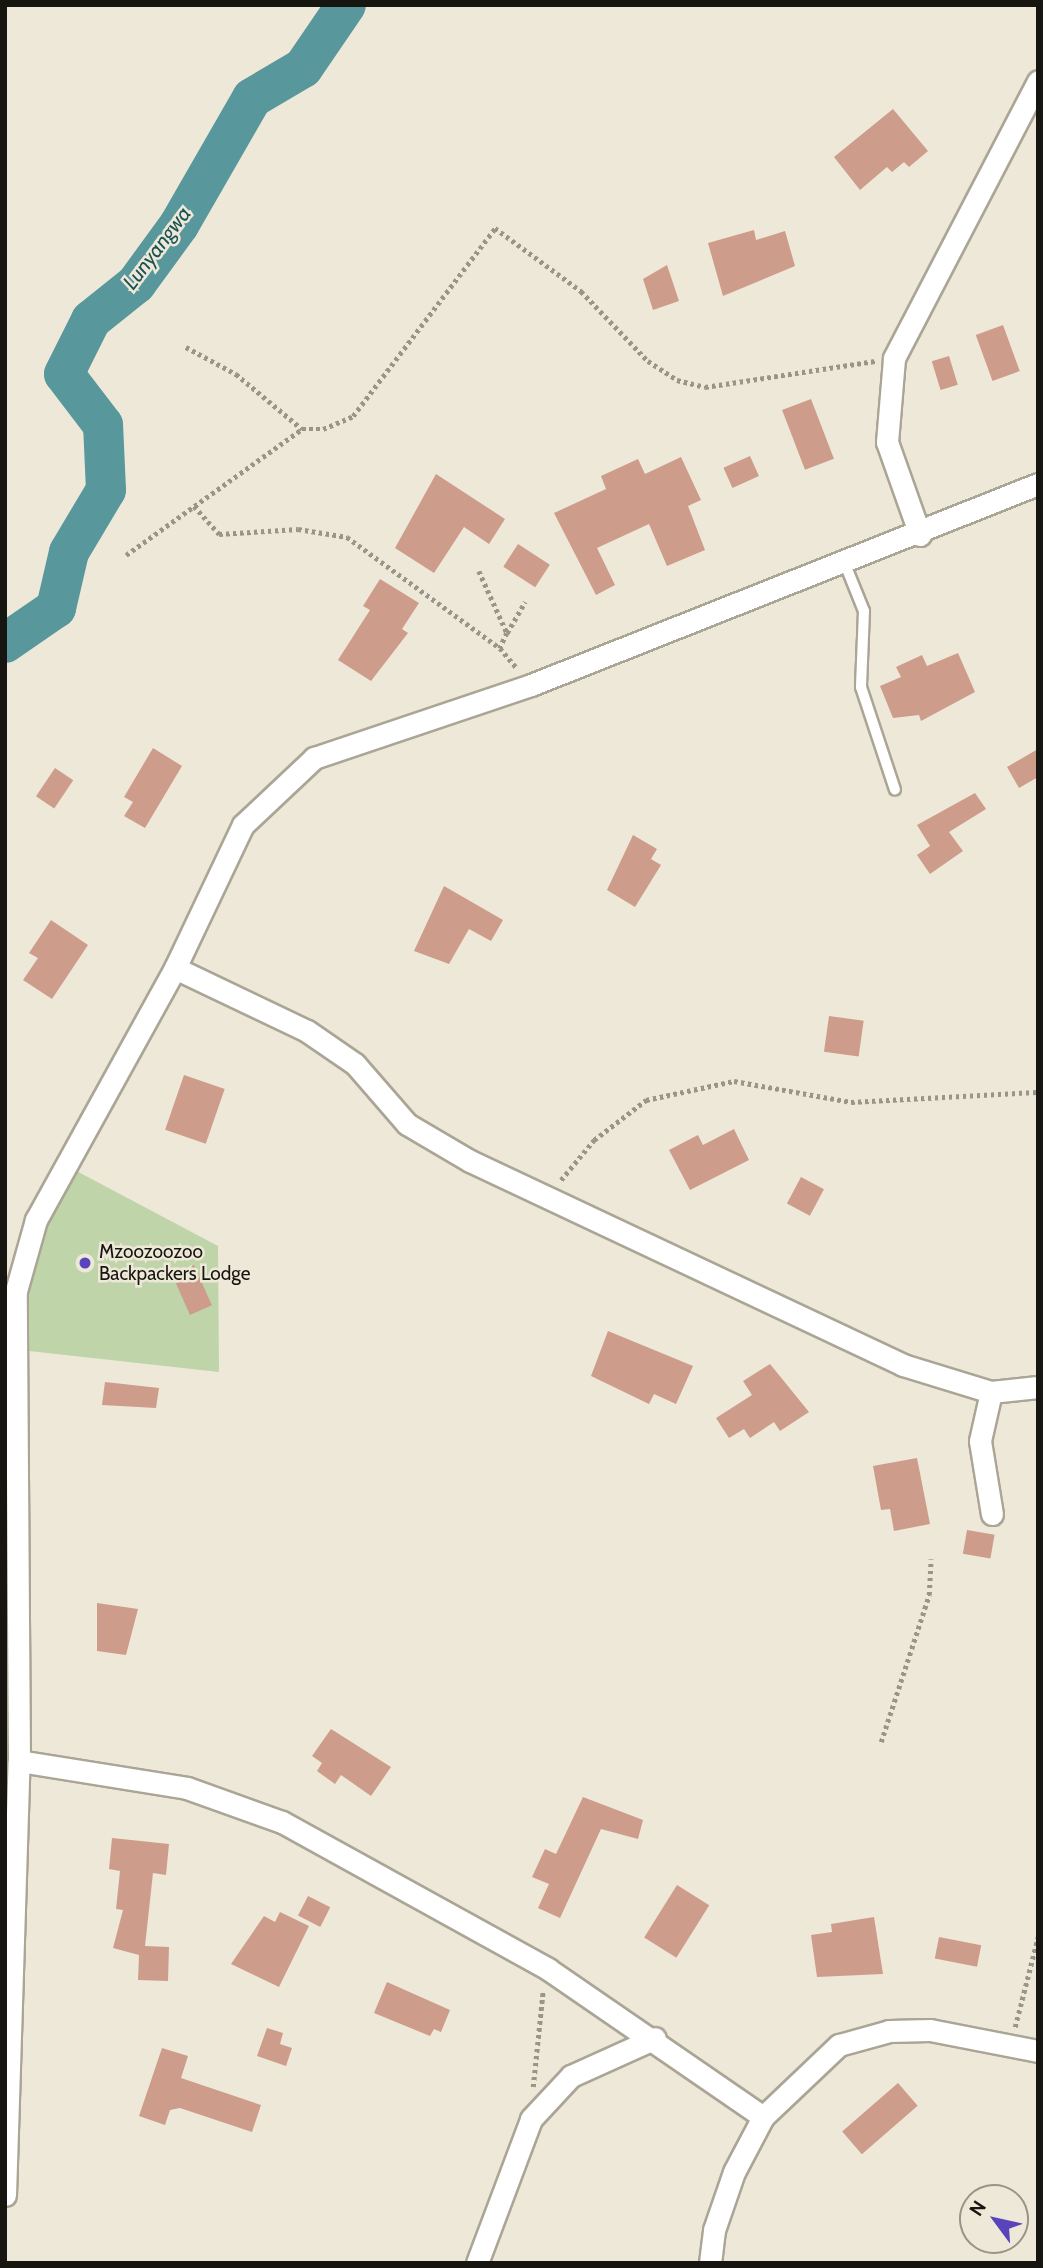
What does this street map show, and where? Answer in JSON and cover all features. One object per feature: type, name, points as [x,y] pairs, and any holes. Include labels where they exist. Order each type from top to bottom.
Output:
[{"type":"street","points":[[920,536],[887,442],[894,358],[1038,81]]},
{"type":"street","points":[[5,2195],[12,1760],[9,1559],[16,1291],[23,1258],[76,1141],[175,968],[243,825],[274,790],[314,758],[531,685],[920,536],[1038,484]]},
{"type":"street","points":[[175,968],[307,1031],[355,1064],[407,1124],[547,1198],[903,1365],[991,1392],[1038,1387]]},
{"type":"street","points":[[991,1392],[980,1441],[992,1514]]},
{"type":"street","points":[[12,1760],[236,1800],[476,1925],[655,2038],[763,2117]]},
{"type":"street","points":[[710,2263],[714,2230],[734,2172],[763,2117],[798,2077],[852,2041],[930,2030],[1038,2050]]},
{"type":"street","points":[[477,2263],[531,2119],[571,2076],[655,2038]]},
{"type":"lane","points":[[845,564],[864,611],[861,687],[895,790]]},
{"type":"path","points":[[126,555],[302,429],[323,429],[353,416],[495,228],[581,291],[648,361],[677,380],[705,387],[894,358]]},
{"type":"path","points":[[186,347],[236,374],[302,429]]},
{"type":"path","points":[[193,505],[219,534],[298,529],[347,537],[500,648],[531,685]]},
{"type":"path","points":[[480,571],[507,634]]},
{"type":"path","points":[[500,648],[525,602]]},
{"type":"path","points":[[547,1198],[594,1140],[646,1100],[734,1081],[851,1101],[1038,1092]]},
{"type":"path","points":[[881,1742],[929,1595],[931,1559]]},
{"type":"path","points":[[1012,2046],[1038,1937]]},
{"type":"path","points":[[531,2119],[544,1994],[540,1983]]},
{"type":"green space","points":[[69,1167],[218,1246],[219,1372],[20,1350],[23,1280]]},
{"type":"building","points":[[893,109],[928,151],[909,167],[904,162],[892,172],[887,167],[860,190],[834,157]]},
{"type":"building","points":[[754,230],[756,240],[785,231],[795,266],[723,296],[708,243]]},
{"type":"building","points":[[667,265],[679,301],[653,310],[643,279]]},
{"type":"building","points":[[1003,325],[1020,371],[993,381],[976,335]]},
{"type":"building","points":[[949,356],[958,385],[941,390],[932,361]]},
{"type":"building","points":[[811,399],[834,459],[805,470],[782,410]]},
{"type":"building","points":[[750,456],[759,476],[732,488],[724,468]]},
{"type":"building","points":[[681,457],[701,500],[688,506],[705,550],[667,566],[649,524],[597,548],[615,585],[596,595],[554,513],[606,489],[601,476],[638,459],[645,474]]},
{"type":"building","points":[[436,474],[505,519],[489,544],[464,527],[434,573],[395,548]]},
{"type":"building","points":[[518,544],[550,565],[535,587],[503,567]]},
{"type":"building","points":[[380,579],[419,603],[402,629],[408,633],[371,681],[338,660],[370,610],[363,606]]},
{"type":"building","points":[[958,653],[975,692],[921,721],[919,715],[893,718],[880,686],[901,677],[896,667],[922,655],[927,666]]},
{"type":"building","points":[[153,748],[182,766],[145,828],[124,816],[133,802],[124,797]]},
{"type":"building","points":[[1038,749],[1038,777],[1019,788],[1007,767]]},
{"type":"building","points":[[55,768],[73,780],[54,808],[36,796]]},
{"type":"building","points":[[975,793],[986,809],[949,832],[963,851],[930,874],[917,855],[930,846],[917,825]]},
{"type":"building","points":[[633,835],[657,849],[651,859],[661,865],[635,907],[607,890]]},
{"type":"building","points":[[444,886],[503,920],[491,941],[469,929],[449,964],[414,951]]},
{"type":"building","points":[[51,920],[88,945],[52,999],[23,980],[38,958],[29,953]]},
{"type":"building","points":[[829,1016],[864,1021],[859,1057],[824,1052]]},
{"type":"building","points":[[184,1075],[225,1089],[206,1144],[165,1130]]},
{"type":"building","points":[[734,1129],[749,1160],[690,1190],[669,1150],[698,1135],[703,1145]]},
{"type":"building","points":[[801,1177],[824,1189],[810,1216],[787,1203]]},
{"type":"building","points":[[194,1265],[212,1305],[190,1315],[172,1275]]},
{"type":"building","points":[[608,1331],[693,1366],[676,1404],[654,1394],[649,1404],[591,1376]]},
{"type":"building","points":[[770,1364],[809,1412],[780,1431],[774,1422],[750,1438],[744,1429],[729,1438],[716,1418],[752,1395],[743,1381]]},
{"type":"building","points":[[105,1382],[159,1388],[156,1408],[102,1405]]},
{"type":"building","points":[[917,1458],[930,1524],[894,1531],[890,1509],[881,1510],[873,1466]]},
{"type":"building","points":[[967,1530],[995,1535],[990,1558],[963,1554]]},
{"type":"building","points":[[97,1603],[138,1609],[126,1655],[97,1651]]},
{"type":"building","points":[[331,1729],[391,1767],[371,1796],[341,1775],[335,1784],[317,1771],[322,1763],[312,1756]]},
{"type":"building","points":[[583,1797],[643,1820],[638,1839],[601,1829],[560,1918],[538,1908],[549,1884],[532,1877],[545,1849],[556,1854]]},
{"type":"building","points":[[112,1838],[169,1844],[166,1875],[153,1873],[145,1946],[169,1947],[168,1981],[138,1980],[139,1955],[113,1948],[123,1910],[116,1909],[120,1871],[109,1869]]},
{"type":"building","points":[[677,1885],[709,1905],[676,1958],[644,1938]]},
{"type":"building","points":[[308,1896],[330,1907],[320,1927],[298,1916]]},
{"type":"building","points":[[280,1912],[309,1926],[279,1987],[231,1964],[264,1916],[275,1922]]},
{"type":"building","points":[[874,1917],[883,1974],[817,1977],[811,1935],[832,1932],[831,1924]]},
{"type":"building","points":[[939,1937],[981,1945],[977,1967],[935,1959]]},
{"type":"building","points":[[387,1982],[450,2010],[441,2032],[434,2029],[430,2036],[374,2013]]},
{"type":"building","points":[[267,2028],[283,2033],[280,2044],[292,2048],[286,2066],[257,2056]]},
{"type":"building","points":[[162,2048],[188,2056],[181,2078],[261,2105],[252,2132],[180,2108],[170,2110],[165,2125],[139,2116]]},
{"type":"building","points":[[898,2083],[918,2106],[862,2154],[842,2132]]},
{"type":"waterway","name":"Lunyangwa","points":[[5,643],[56,608],[69,552],[106,490],[103,425],[64,374],[91,320],[136,284],[179,225],[252,98],[303,68],[346,5]]},
{"type":"place","name":"Mzoozoozoo Backpackers Lodge","points":[[85,1263]]}]
